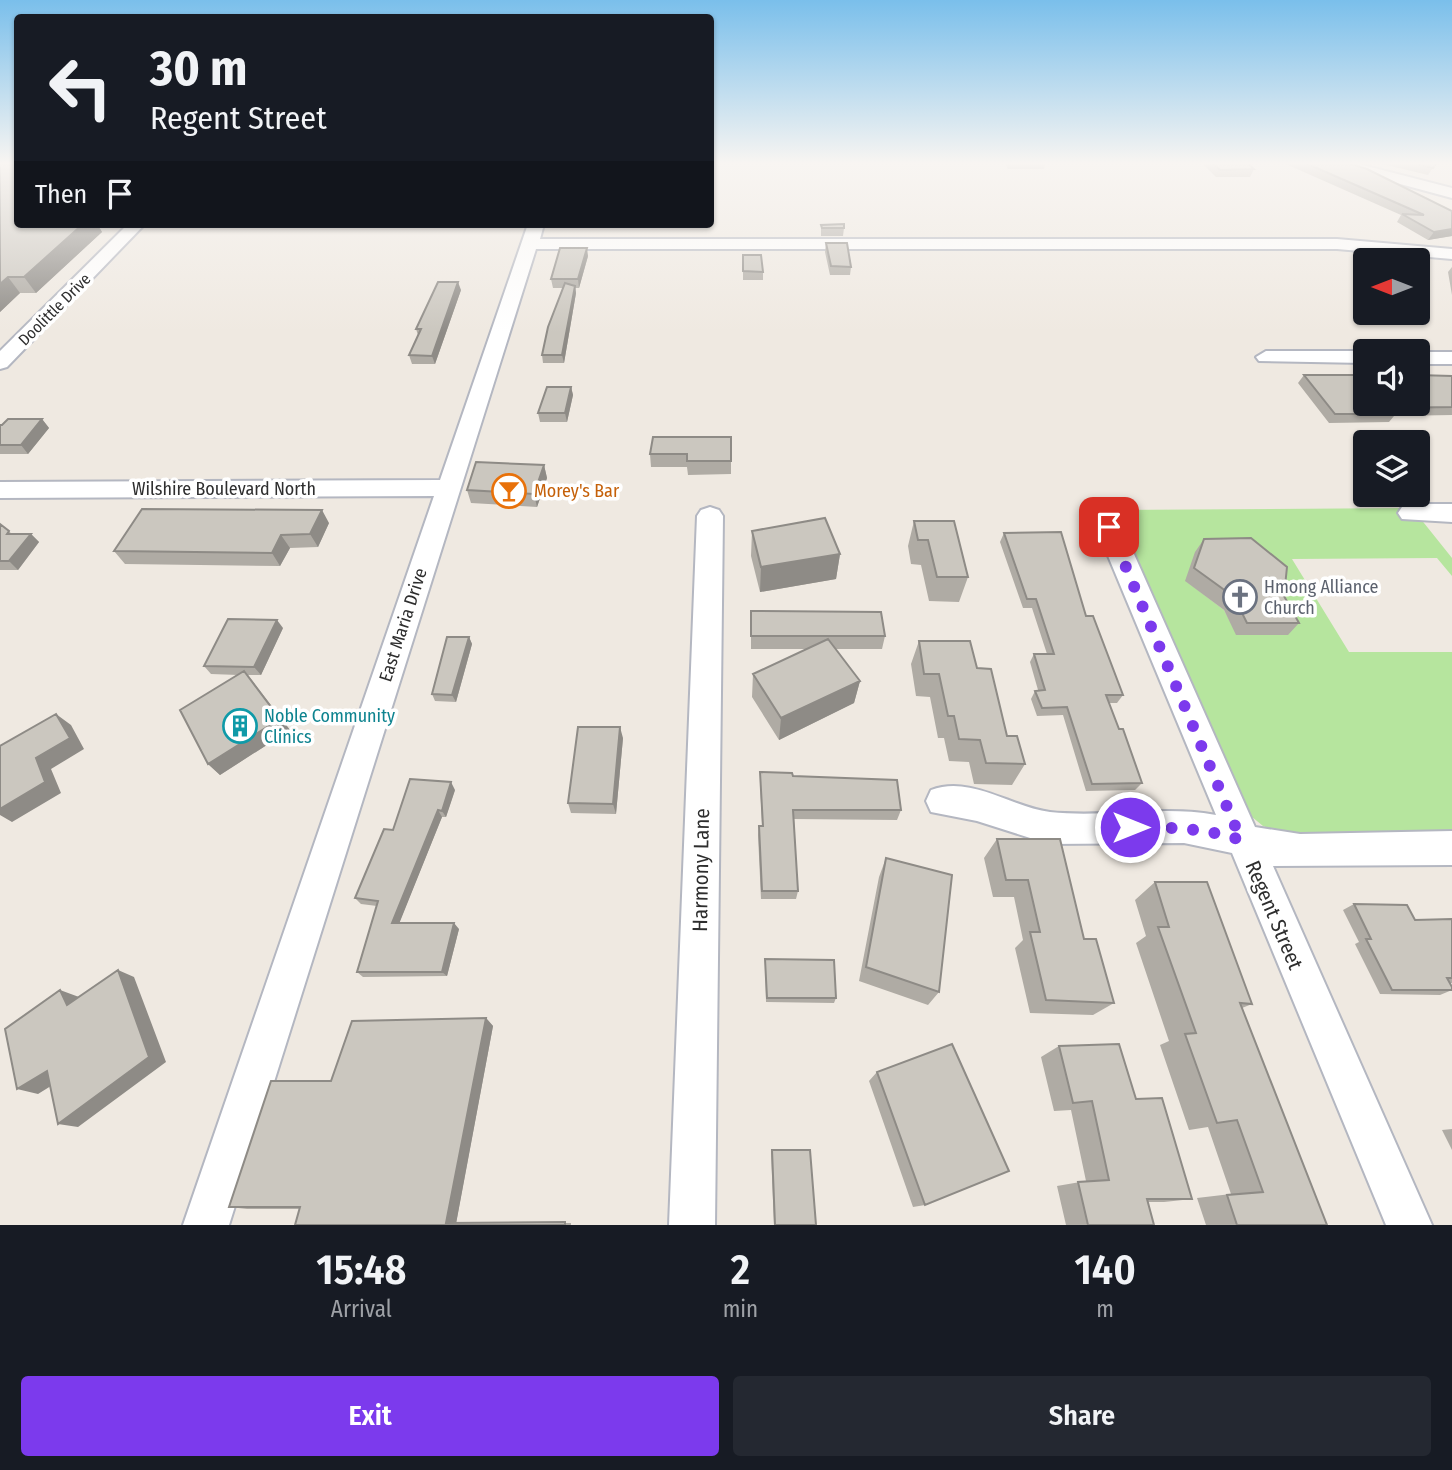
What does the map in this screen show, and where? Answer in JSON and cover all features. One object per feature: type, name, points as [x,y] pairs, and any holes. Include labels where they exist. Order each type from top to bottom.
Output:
[{"type":"street","name":"Doolittle Drive","points":[[0,363],[133,228]]},
{"type":"street","points":[[533,234],[1337,244],[1452,254]]},
{"type":"street","name":"East Maria Drive","points":[[206,1225],[533,234]]},
{"type":"street","points":[[1266,357],[1353,357]]},
{"type":"street","points":[[1430,358],[1452,358]]},
{"type":"street","name":"Wilshire Boulevard North","points":[[0,490],[448,488]]},
{"type":"street","points":[[1412,513],[1452,513]]},
{"type":"street","name":"Harmony Lane","points":[[692,1225],[710,516]]},
{"type":"street","name":"Regent Street","points":[[1109,527],[1241,840],[1409,1225]]},
{"type":"street","points":[[943,801],[977,805],[1049,828],[1184,827],[1214,831],[1271,849],[1300,851],[1452,848]]},
{"type":"green space","points":[[1412,508],[1452,558],[1452,576],[1437,558],[1292,559],[1349,652],[1452,652],[1452,832],[1285,834],[1263,826],[1246,812],[1110,510]],"holes":[[[1186,581],[1287,635],[1237,635],[1224,610]]]},
{"type":"building","points":[[0,219],[14,219],[14,228],[79,228],[24,277],[8,277],[0,284]]},
{"type":"building","points":[[1411,219],[1452,219],[1452,229],[1434,232]]},
{"type":"building","points":[[844,224],[844,228],[822,228],[821,225]]},
{"type":"building","points":[[826,243],[847,243],[851,267],[831,266]]},
{"type":"building","points":[[560,248],[587,248],[578,279],[551,279]]},
{"type":"building","points":[[743,255],[761,255],[763,272],[743,271]]},
{"type":"building","points":[[438,282],[458,282],[432,356],[409,355],[421,329],[416,329]]},
{"type":"building","points":[[565,283],[575,286],[562,355],[542,355],[548,327]]},
{"type":"building","points":[[1304,375],[1353,375],[1353,414],[1335,414]]},
{"type":"building","points":[[1430,375],[1452,376],[1452,407],[1430,407]]},
{"type":"building","points":[[547,387],[571,387],[565,413],[538,413]]},
{"type":"building","points":[[8,419],[42,419],[21,445],[0,445],[0,425]]},
{"type":"building","points":[[653,437],[731,437],[731,461],[687,461],[687,454],[650,454]]},
{"type":"building","points":[[476,462],[544,465],[534,494],[467,490]]},
{"type":"building","points":[[142,509],[322,510],[310,534],[281,535],[272,553],[114,551]]},
{"type":"building","points":[[825,518],[840,554],[761,567],[752,531]]},
{"type":"building","points":[[914,521],[954,521],[968,577],[937,577],[928,540],[918,540]]},
{"type":"building","points":[[0,524],[9,531],[7,534],[31,534],[9,561],[0,561]]},
{"type":"building","points":[[1061,532],[1086,616],[1093,616],[1123,695],[1106,695],[1119,729],[1123,729],[1142,783],[1092,784],[1067,707],[1042,708],[1035,691],[1045,690],[1034,654],[1054,654],[1036,599],[1027,599],[1004,533]]},
{"type":"building","name":"Hmong Alliance Church","points":[[1251,538],[1287,567],[1284,596],[1299,623],[1247,623],[1234,597],[1194,568],[1204,539]]},
{"type":"building","points":[[751,611],[881,612],[885,636],[751,636]]},
{"type":"building","points":[[228,619],[277,620],[254,667],[204,666]]},
{"type":"building","points":[[447,637],[469,637],[452,695],[432,694]]},
{"type":"building","points":[[828,639],[860,681],[781,718],[753,674]]},
{"type":"building","points":[[919,641],[970,641],[977,668],[991,669],[1007,736],[1017,736],[1025,764],[986,763],[980,740],[959,739],[954,716],[948,716],[939,674],[924,674]]},
{"type":"building","name":"Noble Community Clinics","points":[[244,671],[280,719],[208,764],[180,710]]},
{"type":"building","points":[[56,714],[70,738],[36,758],[45,782],[0,809],[0,746]]},
{"type":"building","points":[[578,727],[620,727],[613,804],[568,803]]},
{"type":"building","points":[[760,772],[897,780],[901,810],[793,810],[798,891],[762,891]]},
{"type":"building","points":[[410,779],[451,782],[442,811],[438,810],[392,923],[454,923],[442,972],[357,972],[378,901],[355,898],[384,829],[393,830]]},
{"type":"building","points":[[997,839],[1060,839],[1084,939],[1096,939],[1114,1003],[1046,1000],[1030,932],[1040,932],[1028,880],[1006,880]]},
{"type":"building","points":[[886,858],[952,875],[939,992],[866,967]]},
{"type":"building","points":[[1155,882],[1207,882],[1252,1004],[1240,1003],[1327,1225],[1237,1225],[1227,1195],[1263,1192],[1237,1120],[1217,1123],[1185,1034],[1196,1033],[1158,927],[1169,927]]},
{"type":"building","points":[[1354,904],[1407,905],[1415,920],[1452,919],[1452,978],[1447,978],[1452,990],[1392,990],[1366,939],[1371,939]]},
{"type":"building","points":[[765,959],[834,960],[836,998],[767,998]]},
{"type":"building","points":[[118,970],[149,1057],[58,1124],[47,1071],[17,1089],[5,1029],[60,990],[67,1005]]},
{"type":"building","points":[[486,1018],[446,1223],[565,1222],[565,1225],[295,1225],[300,1207],[229,1207],[271,1081],[331,1081],[352,1021]]},
{"type":"building","points":[[952,1044],[1009,1171],[925,1205],[877,1072]]},
{"type":"building","points":[[1119,1044],[1136,1099],[1162,1098],[1192,1199],[1147,1199],[1154,1225],[1088,1225],[1078,1182],[1109,1180],[1092,1101],[1073,1103],[1059,1046]]},
{"type":"building","points":[[772,1150],[810,1150],[816,1225],[775,1225]]},
{"type":"place","name":"Morey's Bar","points":[[509,491]]},
{"type":"place","name":"Hmong Alliance Church","points":[[1240,597]]},
{"type":"place","name":"Noble Community Clinics","points":[[240,726]]},
{"type":"route","points":[[1109,527],[1241,840],[1214,831],[1184,827],[1130,827]]}]
